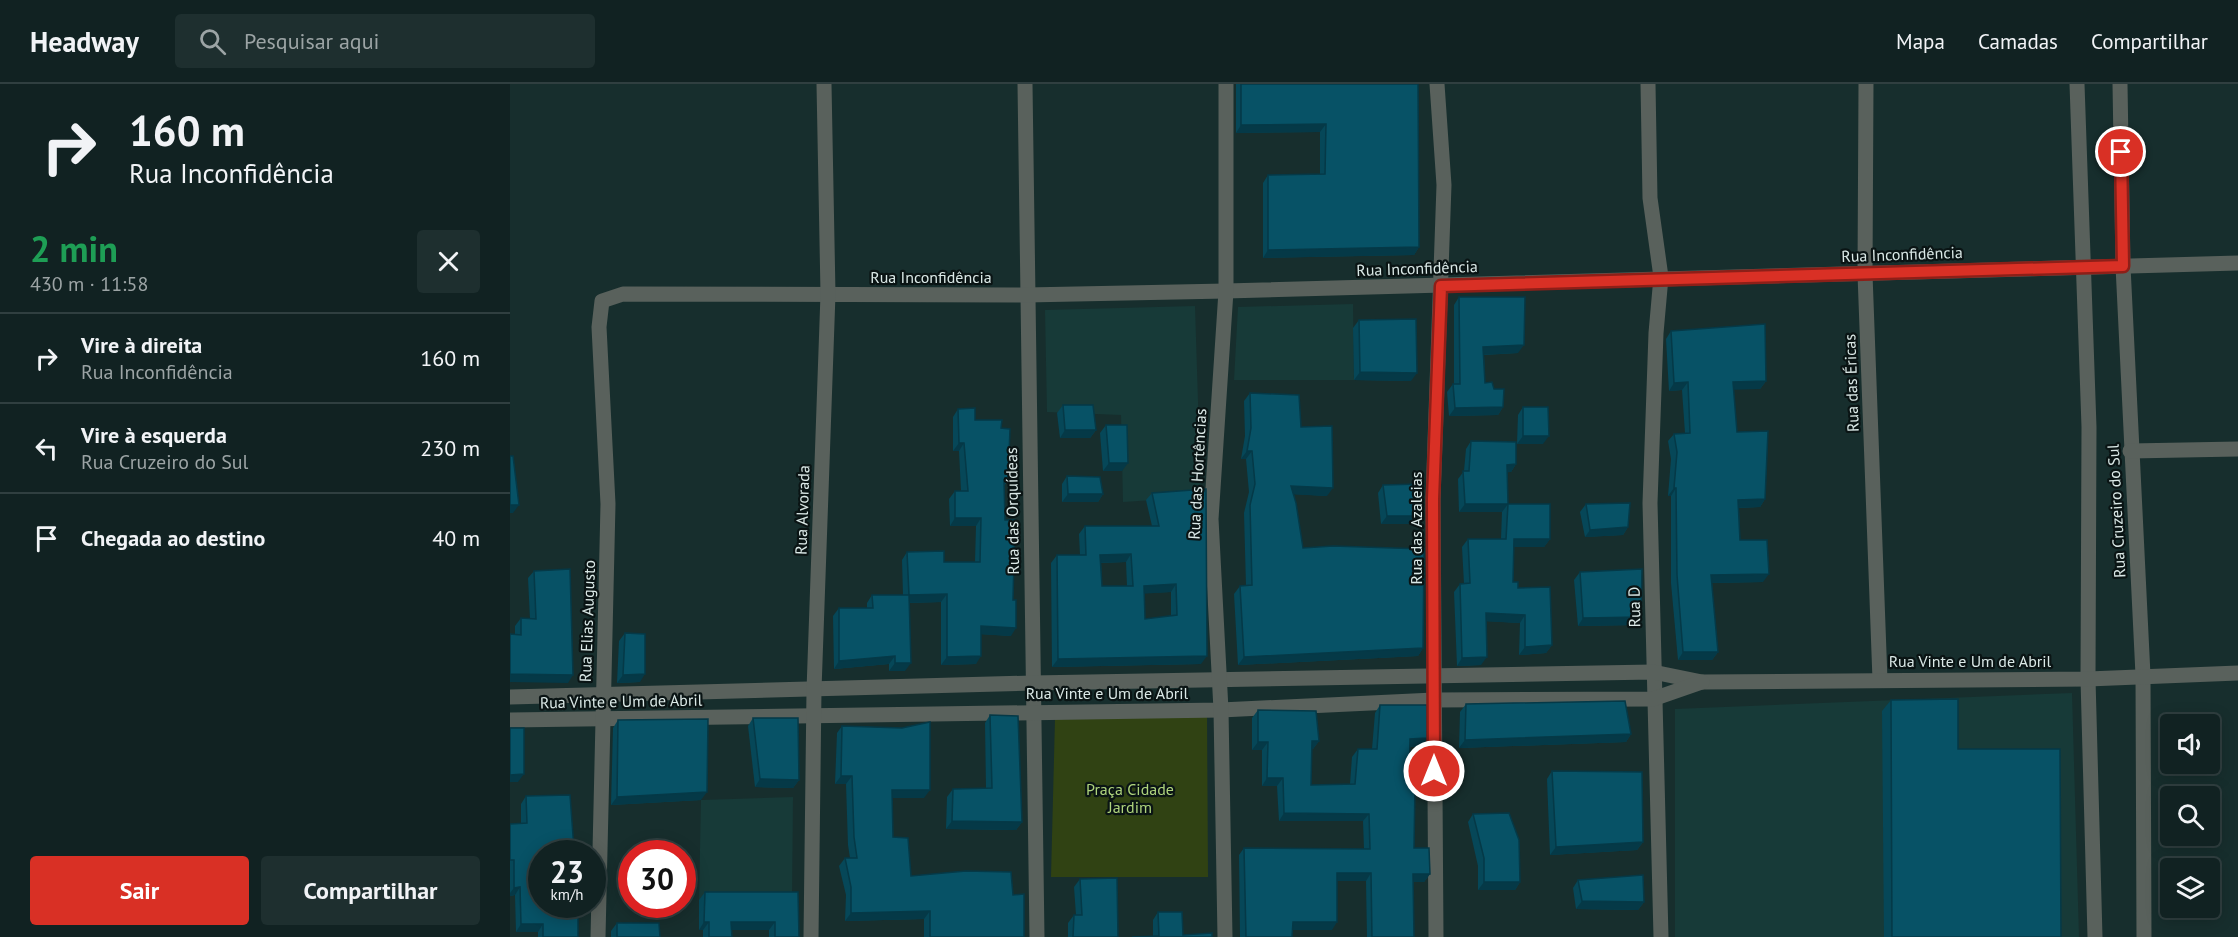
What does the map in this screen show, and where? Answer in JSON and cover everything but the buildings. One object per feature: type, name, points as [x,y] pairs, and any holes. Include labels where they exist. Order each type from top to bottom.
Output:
[{"type":"street","name":"Rua Alvorada","points":[[812,937],[814,690],[828,294],[824,84]]},
{"type":"street","name":"Rua das Orquídeas","points":[[1024,84],[1036,937]]},
{"type":"street","name":"Rua das Hortências","points":[[1226,84],[1226,291],[1211,519],[1221,710],[1226,937]]},
{"type":"street","name":"Rua das Azaleias","points":[[1436,937],[1434,487],[1444,185],[1437,84]]},
{"type":"street","name":"Rua D","points":[[1648,84],[1650,198],[1661,277],[1656,333],[1650,502],[1653,699],[1661,937]]},
{"type":"street","name":"Rua das Éricas","points":[[1866,84],[1865,274],[1880,680]]},
{"type":"street","name":"Rua Cruzeiro do Sul","points":[[2077,84],[2089,427],[2088,679],[2095,937]]},
{"type":"street","name":"Rua Cruzeiro do Sul","points":[[2120,84],[2123,266],[2130,451],[2143,675],[2144,937]]},
{"type":"street","name":"Rua Inconfidência","points":[[602,306],[602,301],[623,294],[1026,295],[1441,286],[1661,277],[1865,274],[2238,263]]},
{"type":"street","name":"Rua Elias Augusto","points":[[598,937],[608,504],[599,327],[602,306]]},
{"type":"street","points":[[2130,451],[2238,449]]},
{"type":"street","name":"Rua Vinte e Um de Abril","points":[[510,697],[1032,683],[1653,672],[1702,682],[2088,679],[2238,673]]},
{"type":"street","name":"Rua Vinte e Um de Abril","points":[[510,720],[1221,710],[1434,700],[1653,699],[1702,682]]},
{"type":"shaded area","points":[[1353,304],[1354,380],[1234,380],[1238,307]]},
{"type":"shaded area","points":[[1195,306],[1201,497],[1123,502],[1121,415],[1047,412],[1045,310]]},
{"type":"shaded area","points":[[2072,693],[2079,937],[1675,937],[1675,709]]},
{"type":"shaded area","points":[[793,797],[792,899],[699,900],[701,800]]},
{"type":"green space","name":"Praça Cidade Jardim","points":[[1207,713],[1208,877],[1051,877],[1055,719]]},
{"type":"route","points":[[1434,771],[1433,499],[1436,371],[1441,286],[1661,277],[1865,274],[2123,266],[2121,152]]}]
